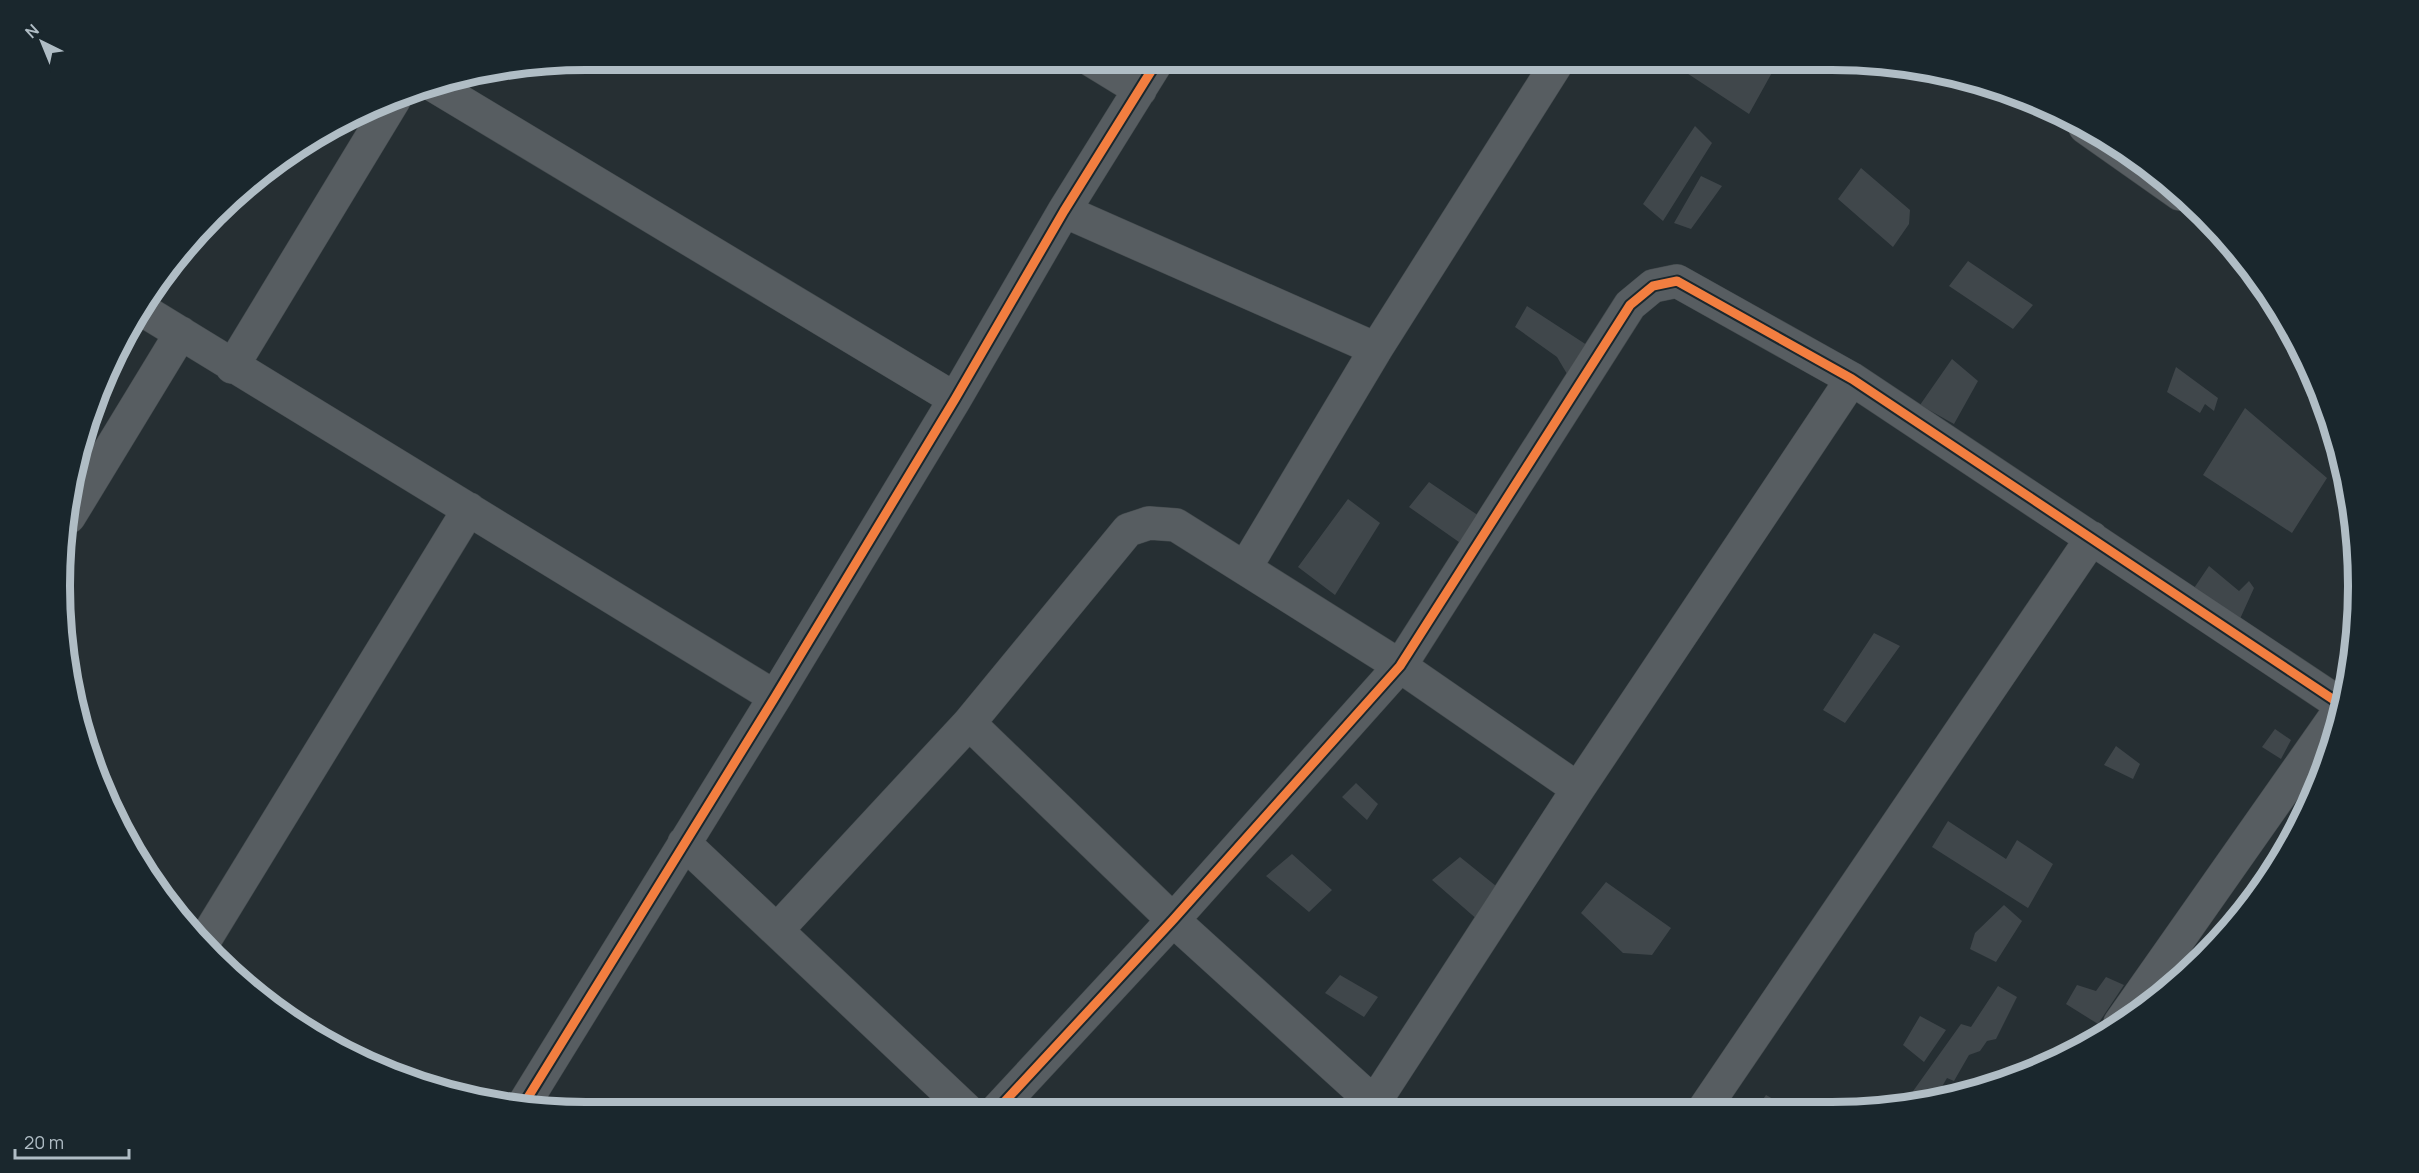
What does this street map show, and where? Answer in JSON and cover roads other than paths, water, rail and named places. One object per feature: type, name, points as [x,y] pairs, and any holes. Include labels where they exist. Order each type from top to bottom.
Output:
[{"type":"street","points":[[1108,70],[1140,90]]},
{"type":"street","points":[[527,1099],[775,697],[955,399],[1064,211],[1152,70]]},
{"type":"street","points":[[1245,568],[1376,349],[1553,70]]},
{"type":"street","points":[[443,91],[955,399]]},
{"type":"street","points":[[232,367],[388,111]]},
{"type":"street","points":[[1064,211],[1376,349]]},
{"type":"street","points":[[1004,1102],[1173,920],[1400,666],[1630,305],[1653,286],[1677,281],[1852,379],[2336,700]]},
{"type":"street","points":[[149,314],[232,367],[775,697]]},
{"type":"street","points":[[77,503],[181,333]]},
{"type":"street","points":[[1381,1102],[1578,789],[1852,379]]},
{"type":"street","points":[[207,936],[469,509]]},
{"type":"street","points":[[777,930],[969,723],[1128,530],[1149,523],[1176,525],[1400,666],[1578,789]]},
{"type":"street","points":[[1709,1102],[2092,537]]},
{"type":"street","points":[[969,723],[1173,920],[1373,1102]]},
{"type":"street","points":[[2131,1007],[2329,726]]},
{"type":"street","points":[[684,843],[958,1102]]}]
